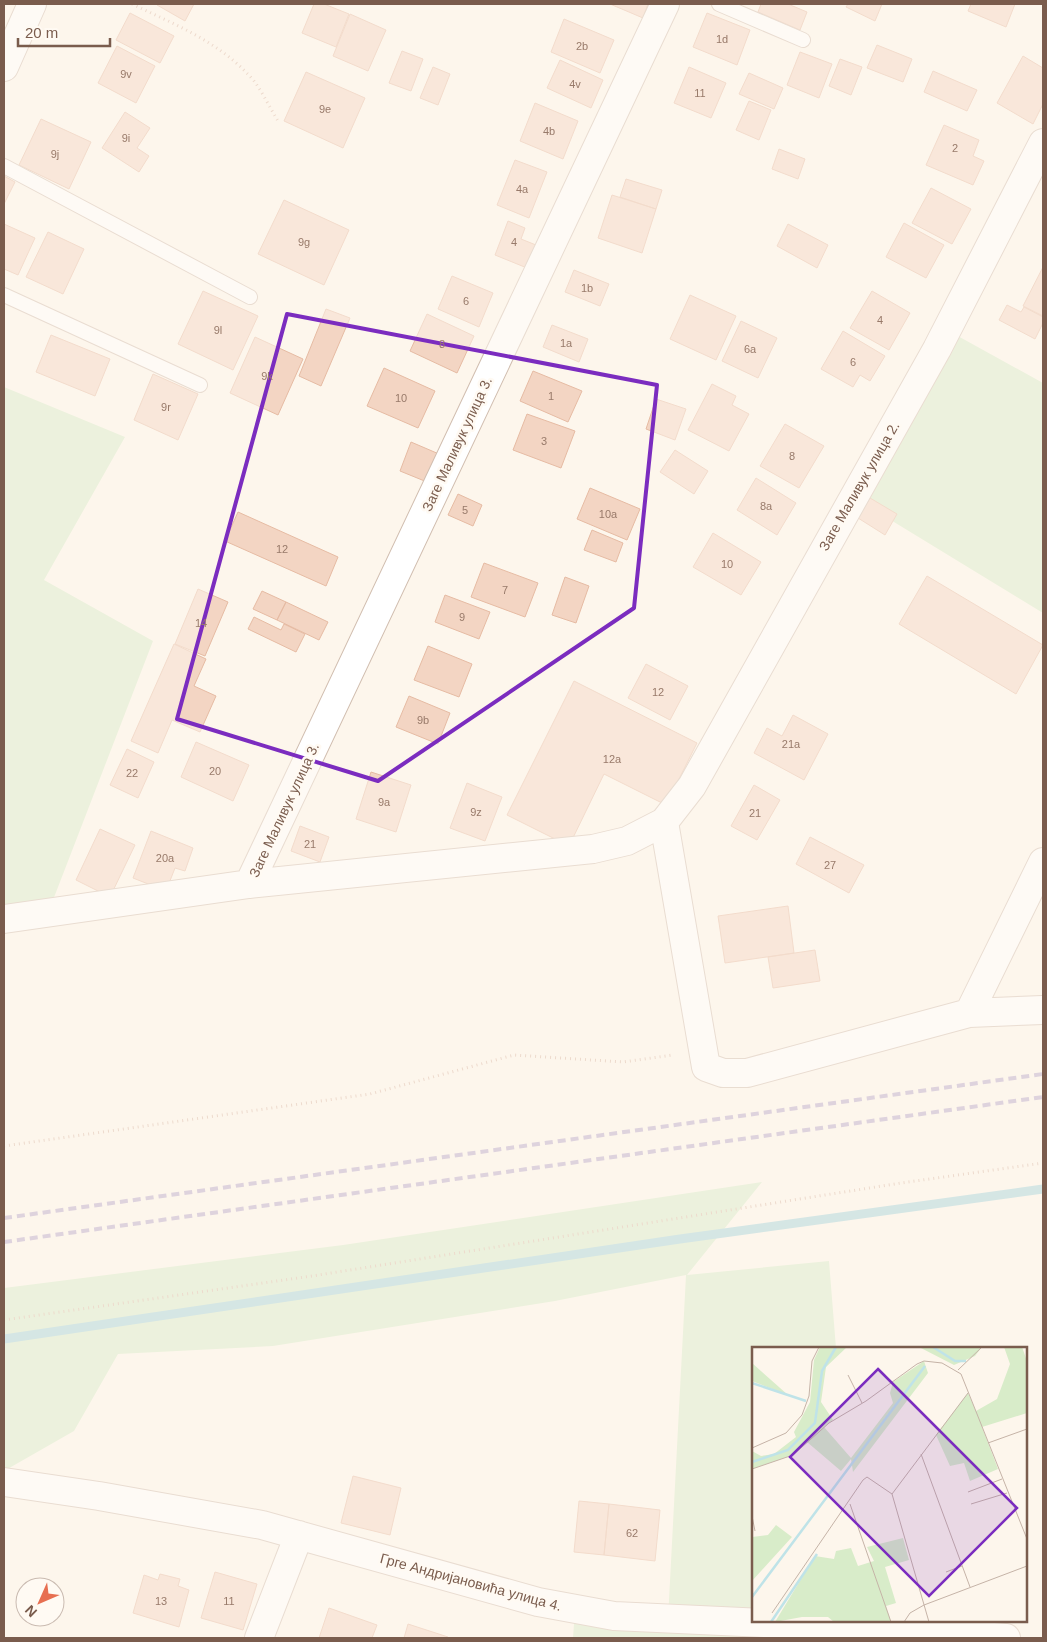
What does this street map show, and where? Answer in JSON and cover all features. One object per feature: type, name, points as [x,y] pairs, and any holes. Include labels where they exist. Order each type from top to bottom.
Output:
[{"type":"street","points":[[4,66],[32,4]]},
{"type":"street","name":"Заге Маливук улица 3.","points":[[249,884],[665,4]]},
{"type":"street","name":"Заге Маливук улица 2.","points":[[664,822],[692,786],[937,349],[1043,143]]},
{"type":"street","points":[[664,822],[706,1067],[723,1073],[747,1073],[969,1013],[1043,1010]]},
{"type":"street","name":"Заге Маливук улица 3.","points":[[4,919],[249,884],[592,849],[627,841],[664,822]]},
{"type":"street","points":[[969,1013],[1043,862]]},
{"type":"street","name":"Грге Андријановића улица 4.","points":[[4,1482],[100,1496],[262,1524],[538,1602],[614,1616],[882,1628],[1006,1638]]},
{"type":"street","points":[[259,1638],[299,1535]]},
{"type":"lane","points":[[719,4],[803,40]]},
{"type":"lane","points":[[4,166],[250,297]]},
{"type":"lane","points":[[4,295],[200,385]]},
{"type":"path","points":[[132,4],[203,38],[231,57],[255,82],[278,121]]},
{"type":"path","points":[[4,1146],[370,1094],[514,1055],[623,1062],[703,1050]]},
{"type":"path","points":[[4,1320],[303,1277],[901,1183],[1043,1164]]},
{"type":"highlighted area","points":[[287,314],[657,385],[634,608],[378,781],[177,719]]},
{"type":"green space","points":[[947,330],[1043,383],[1043,613],[853,497]]},
{"type":"green space","points":[[4,387],[125,437],[44,580],[153,641],[48,913],[4,919]]},
{"type":"green space","points":[[762,1182],[687,1275],[829,1261],[836,1347],[752,1347],[752,1622],[1002,1638],[573,1638],[575,1609],[668,1619],[686,1275],[555,1301],[273,1346],[118,1354],[74,1431],[4,1471],[4,1288],[343,1245]]},
{"type":"building","points":[[157,4],[194,4],[185,21]]},
{"type":"building","points":[[314,4],[324,4],[349,14],[336,47],[302,33]]},
{"type":"building","points":[[610,4],[648,4],[643,18]]},
{"type":"building","points":[[761,4],[788,4],[807,12],[800,30],[758,12]]},
{"type":"building","points":[[848,4],[882,4],[875,21],[846,7]]},
{"type":"building","points":[[971,4],[1015,4],[1006,27],[968,11]]},
{"type":"building","points":[[130,13],[174,36],[160,63],[116,40]]},
{"type":"building","points":[[707,13],[750,30],[737,65],[693,47]]},
{"type":"building","points":[[350,14],[386,30],[368,71],[333,56]]},
{"type":"building","points":[[564,19],[614,40],[600,73],[551,52]]},
{"type":"building","points":[[877,45],[912,59],[903,82],[867,68]]},
{"type":"building","points":[[117,46],[155,66],[136,103],[98,83]]},
{"type":"building","points":[[402,51],[423,59],[411,91],[389,83]]},
{"type":"building","points":[[800,52],[832,64],[819,98],[787,85]]},
{"type":"building","points":[[1023,56],[1043,68],[1043,104],[1033,124],[997,103]]},
{"type":"building","points":[[840,59],[862,67],[851,95],[829,86]]},
{"type":"building","points":[[560,60],[603,80],[591,108],[547,88]]},
{"type":"building","points":[[433,67],[450,74],[438,105],[420,98]]},
{"type":"building","points":[[689,67],[726,83],[711,118],[674,103]]},
{"type":"building","points":[[933,71],[977,90],[967,111],[924,92]]},
{"type":"building","points":[[306,72],[365,98],[343,148],[284,121]]},
{"type":"building","points":[[749,73],[783,88],[774,109],[739,94]]},
{"type":"building","points":[[749,101],[771,110],[759,140],[736,130]]},
{"type":"building","points":[[535,103],[578,121],[563,159],[520,141]]},
{"type":"building","points":[[125,112],[150,128],[137,148],[149,156],[139,172],[102,148]]},
{"type":"building","points":[[41,119],[91,142],[69,189],[19,165]]},
{"type":"building","points":[[944,125],[979,140],[973,156],[984,161],[973,185],[926,165]]},
{"type":"building","points":[[779,149],[805,159],[798,179],[772,169]]},
{"type":"building","points":[[515,160],[547,172],[529,218],[497,205]]},
{"type":"building","points":[[4,176],[15,182],[4,204]]},
{"type":"building","points":[[626,179],[662,190],[656,209],[620,197]]},
{"type":"building","points":[[931,188],[971,209],[952,244],[912,223]]},
{"type":"building","points":[[612,195],[656,209],[642,253],[598,238]]},
{"type":"building","points":[[284,200],[349,230],[324,285],[258,254]]},
{"type":"building","points":[[508,221],[525,228],[521,239],[536,245],[527,268],[495,255]]},
{"type":"building","points":[[904,223],[944,245],[926,278],[886,257]]},
{"type":"building","points":[[4,224],[35,238],[18,275],[4,269]]},
{"type":"building","points":[[788,224],[828,245],[817,268],[777,246]]},
{"type":"building","points":[[48,232],[84,249],[63,294],[26,277]]},
{"type":"building","points":[[1043,267],[1043,316],[1023,306]]},
{"type":"building","points":[[574,270],[609,284],[600,306],[565,292]]},
{"type":"building","points":[[452,276],[493,293],[479,327],[438,309]]},
{"type":"building","points":[[203,291],[258,316],[233,370],[178,344]]},
{"type":"building","points":[[872,291],[910,313],[889,350],[850,328]]},
{"type":"building","points":[[690,295],[736,316],[716,360],[670,339]]},
{"type":"building","points":[[1007,305],[1021,312],[1024,307],[1043,317],[1043,323],[1035,339],[999,320]]},
{"type":"building","points":[[326,309],[350,318],[321,386],[299,376]]},
{"type":"building","points":[[427,314],[474,336],[457,373],[410,351]]},
{"type":"building","points":[[741,321],[777,338],[758,378],[722,361]]},
{"type":"building","points":[[552,325],[588,339],[579,362],[543,347]]},
{"type":"building","points":[[843,331],[885,356],[870,381],[860,375],[853,387],[821,369]]},
{"type":"building","points":[[51,335],[110,359],[95,396],[36,372]]},
{"type":"building","points":[[255,337],[303,359],[278,415],[230,393]]},
{"type":"building","points":[[384,368],[435,391],[418,428],[367,406]]},
{"type":"building","points":[[533,371],[582,391],[568,422],[520,401]]},
{"type":"building","points":[[153,374],[198,394],[178,440],[134,420]]},
{"type":"building","points":[[712,384],[736,396],[732,405],[749,414],[729,451],[688,430]]},
{"type":"building","points":[[656,399],[686,409],[675,440],[646,429]]},
{"type":"building","points":[[527,414],[575,431],[561,468],[513,450]]},
{"type":"building","points":[[785,424],[824,446],[799,488],[760,466]]},
{"type":"building","points":[[411,442],[439,454],[427,482],[400,471]]},
{"type":"building","points":[[675,450],[708,471],[694,494],[660,472]]},
{"type":"building","points":[[756,478],[796,503],[777,535],[737,510]]},
{"type":"building","points":[[590,488],[640,509],[627,540],[577,519]]},
{"type":"building","points":[[458,494],[482,505],[473,526],[448,515]]},
{"type":"building","points":[[870,498],[897,514],[885,535],[858,518]]},
{"type":"building","points":[[238,512],[338,557],[326,586],[225,541]]},
{"type":"building","points":[[592,530],[623,543],[616,562],[584,550]]},
{"type":"building","points":[[713,533],[761,562],[741,595],[693,567]]},
{"type":"building","points":[[484,563],[538,583],[525,617],[471,597]]},
{"type":"building","points":[[927,576],[1043,645],[1016,694],[899,624]]},
{"type":"building","points":[[565,577],[589,586],[576,623],[552,615]]},
{"type":"building","points":[[198,589],[228,602],[205,656],[175,644]]},
{"type":"building","points":[[262,591],[286,602],[277,620],[253,609]]},
{"type":"building","points":[[445,595],[490,612],[479,639],[435,622]]},
{"type":"building","points":[[286,602],[328,622],[319,640],[277,620]]},
{"type":"building","points":[[254,617],[281,630],[284,624],[305,634],[296,652],[248,629]]},
{"type":"building","points":[[174,644],[206,659],[194,686],[216,696],[200,732],[172,720],[158,753],[131,741]]},
{"type":"building","points":[[428,646],[472,664],[459,697],[414,680]]},
{"type":"building","points":[[646,664],[688,686],[670,720],[628,698]]},
{"type":"building","points":[[574,681],[697,743],[666,805],[604,774],[569,846],[507,815]]},
{"type":"building","points":[[409,696],[450,713],[438,744],[396,727]]},
{"type":"building","points":[[793,715],[828,734],[804,780],[754,753],[767,728],[782,736]]},
{"type":"building","points":[[196,742],[249,765],[233,801],[181,777]]},
{"type":"building","points":[[127,749],[154,762],[138,798],[110,785]]},
{"type":"building","points":[[371,772],[411,785],[396,832],[356,819]]},
{"type":"building","points":[[467,783],[502,797],[485,841],[450,828]]},
{"type":"building","points":[[754,785],[780,800],[757,840],[731,826]]},
{"type":"building","points":[[300,826],[329,837],[320,862],[291,851]]},
{"type":"building","points":[[100,829],[135,845],[110,897],[76,880]]},
{"type":"building","points":[[151,831],[193,848],[185,871],[175,868],[166,891],[133,878]]},
{"type":"building","points":[[810,837],[864,865],[849,893],[796,864]]},
{"type":"building","points":[[788,906],[794,953],[725,963],[718,916]]},
{"type":"building","points":[[815,950],[820,981],[773,988],[768,957]]},
{"type":"building","points":[[353,1476],[401,1488],[390,1535],[341,1523]]},
{"type":"building","points":[[579,1501],[609,1504],[604,1555],[574,1552]]},
{"type":"building","points":[[609,1504],[660,1510],[655,1561],[604,1555]]},
{"type":"building","points":[[215,1572],[257,1584],[243,1630],[201,1618]]},
{"type":"building","points":[[160,1574],[180,1579],[178,1586],[189,1590],[179,1627],[133,1613],[144,1575],[158,1580]]},
{"type":"building","points":[[329,1608],[377,1625],[372,1638],[319,1638]]},
{"type":"building","points":[[408,1624],[448,1637],[448,1638],[404,1638]]},
{"type":"waterway","points":[[4,1339],[680,1239],[1043,1189]]},
{"type":"railway","points":[[4,1218],[1043,1074]]},
{"type":"railway","points":[[4,1242],[1043,1097]]}]
